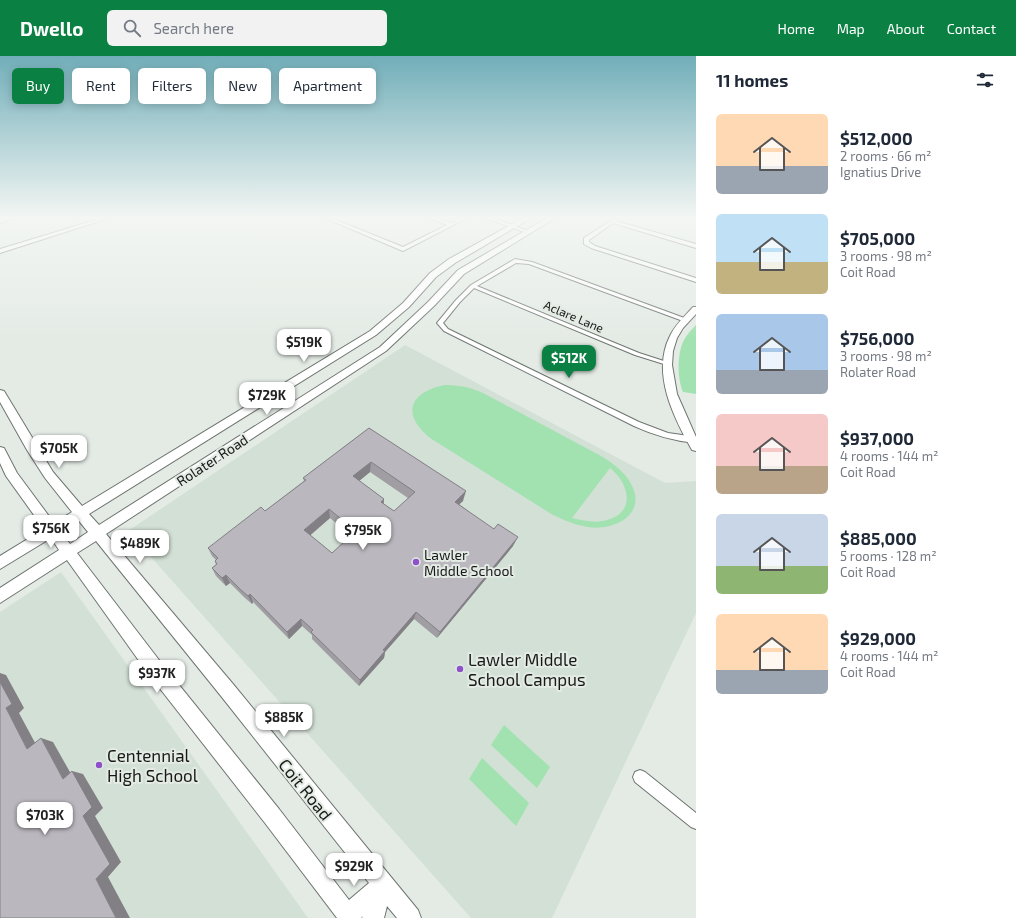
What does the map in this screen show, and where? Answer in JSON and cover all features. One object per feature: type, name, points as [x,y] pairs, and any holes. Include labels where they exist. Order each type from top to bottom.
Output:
[{"type":"main road","name":"Rolater Road","points":[[0,563],[369,335],[406,305],[433,276],[457,258]]},
{"type":"main road","name":"Rolater Road","points":[[0,596],[389,344],[431,304],[461,272],[484,258]]},
{"type":"main road","points":[[695,442],[679,417],[672,397],[667,364],[672,339],[685,320],[696,309]]},
{"type":"main road","points":[[369,335],[389,344]]},
{"type":"main road","name":"Coit Road","points":[[0,393],[3,405],[49,475],[227,690],[410,918]]},
{"type":"main road","points":[[265,400],[283,414]]},
{"type":"main road","points":[[0,451],[12,476],[153,666],[272,816],[349,917],[383,884]]},
{"type":"main road","points":[[373,918],[383,884]]},
{"type":"street","points":[[628,258],[696,280]]},
{"type":"street","points":[[685,320],[530,263],[520,261],[511,263],[473,286],[453,307],[440,324],[446,330],[637,424],[695,442]]},
{"type":"street","name":"Aclare Lane","points":[[473,286],[637,354],[667,364]]},
{"type":"street","points":[[640,777],[696,822]]},
{"type":"shaded area","name":"Lawler Middle School Campus","points":[[405,345],[665,483],[696,481],[696,613],[552,918],[471,918],[128,531]]},
{"type":"shaded area","name":"Centennial High School","points":[[61,572],[308,918],[0,918],[0,612]]},
{"type":"green space","points":[[696,325],[696,394],[683,392],[679,373],[679,358],[684,340]]},
{"type":"green space","points":[[449,385],[473,389],[483,393],[606,459],[624,473],[633,488],[635,498],[634,507],[630,514],[624,520],[606,527],[588,527],[570,522],[553,515],[430,438],[415,421],[412,413],[413,406],[417,399],[423,393]],"holes":[[[610,468],[617,475],[626,491],[627,499],[621,513],[614,518],[599,522],[572,518]]]},
{"type":"green space","points":[[504,725],[550,767],[537,788],[491,745]]},
{"type":"green space","points":[[482,758],[529,803],[516,826],[469,779]]},
{"type":"building","name":"Lawler Middle School","points":[[369,428],[466,491],[455,502],[494,529],[498,524],[518,537],[440,632],[416,612],[383,650],[385,651],[360,680],[311,632],[313,630],[301,619],[287,632],[250,594],[248,596],[226,575],[222,578],[212,568],[217,564],[215,561],[218,558],[208,548],[261,507],[265,511],[306,480],[303,478]],"holes":[[[371,462],[415,492],[394,511],[381,502],[384,499],[353,476]],[[329,509],[356,531],[332,553],[304,530]]]},
{"type":"building","name":"Centennial High School","points":[[0,682],[12,704],[6,708],[27,749],[41,738],[63,779],[72,771],[92,807],[83,816],[110,864],[96,879],[116,918],[0,918]]},
{"type":"place","name":"Lawler Middle School","points":[[416,562]]},
{"type":"place","name":"Lawler Middle School Campus","points":[[460,669]]},
{"type":"place","name":"Centennial High School","points":[[99,765]]}]
